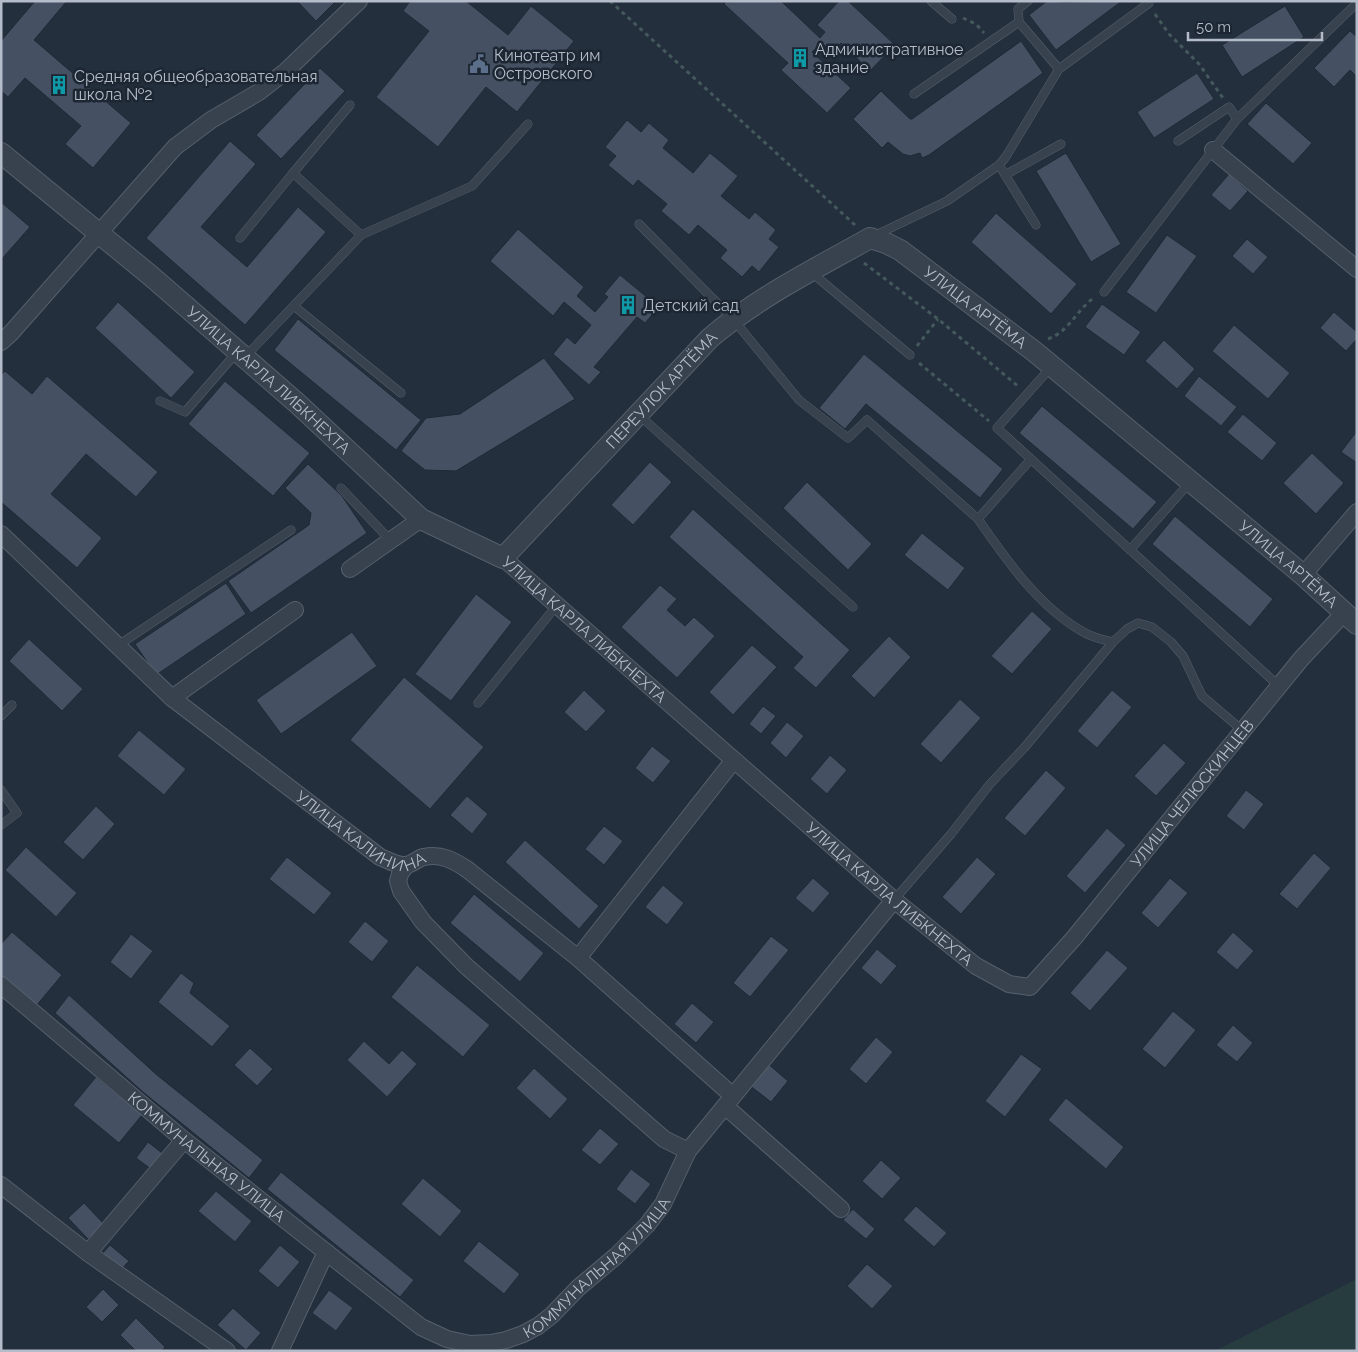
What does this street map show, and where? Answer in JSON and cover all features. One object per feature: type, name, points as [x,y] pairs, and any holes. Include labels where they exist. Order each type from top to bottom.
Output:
[{"type":"street","points":[[1,342],[12,333],[175,147],[211,120],[259,92],[286,71],[359,1]]},
{"type":"street","points":[[1213,150],[1357,269]]},
{"type":"street","name":"УЛИЦА КАРЛА ЛИБКНЕХТА","points":[[1,153],[99,233],[298,404],[421,519],[503,558],[894,900],[976,966],[1009,984],[1030,987]]},
{"type":"street","name":"ПЕРЕУЛОК АРТЁМА","points":[[503,558],[710,338],[760,300],[870,238]]},
{"type":"street","name":"УЛИЦА АРТЁМА","points":[[870,238],[900,250],[1052,365],[1303,575],[1350,619]]},
{"type":"street","points":[[1303,575],[1357,512]]},
{"type":"street","points":[[350,569],[421,519]]},
{"type":"street","name":"УЛИЦА КАЛИНИНА","points":[[1,534],[172,698],[380,857],[406,865],[424,857],[442,856],[455,861],[578,958],[841,1209]]},
{"type":"street","points":[[172,698],[294,610]]},
{"type":"street","name":"УЛИЦА ЧЕЛЮСКИНЦЕВ","points":[[1030,987],[1074,938],[1301,659],[1350,619]]},
{"type":"street","points":[[578,958],[734,760]]},
{"type":"street","points":[[406,865],[400,874],[398,882],[401,891],[423,922],[466,966],[664,1139],[688,1151]]},
{"type":"street","name":"КОММУНАЛЬНАЯ УЛИЦА","points":[[1,985],[184,1140],[421,1327],[447,1339],[470,1344],[491,1343],[506,1340],[538,1326],[552,1315],[578,1288],[616,1256],[647,1225],[663,1204],[688,1151],[894,900]]},
{"type":"street","points":[[88,1252],[184,1140]]},
{"type":"street","points":[[1,1185],[88,1252],[227,1351]]},
{"type":"street","points":[[280,1351],[326,1252]]},
{"type":"lane","points":[[931,1],[952,19]]},
{"type":"lane","points":[[1028,1],[1018,9],[1019,22],[1059,69]]},
{"type":"lane","points":[[870,238],[947,201],[999,165],[1059,69],[1148,3]]},
{"type":"lane","points":[[1104,292],[1237,119],[1357,3]]},
{"type":"lane","points":[[914,94],[1019,22]]},
{"type":"lane","points":[[240,238],[350,105]]},
{"type":"lane","points":[[1178,142],[1229,107],[1237,119]]},
{"type":"lane","points":[[160,401],[185,412],[241,355],[294,306],[361,235],[472,186],[528,124]]},
{"type":"lane","points":[[1005,175],[1061,144]]},
{"type":"lane","points":[[999,165],[1036,225]]},
{"type":"lane","points":[[293,172],[361,235]]},
{"type":"lane","points":[[639,224],[733,319],[799,400],[848,438],[867,420],[978,520],[1004,557],[1034,592],[1068,622],[1089,635],[1113,642]]},
{"type":"lane","points":[[811,272],[910,355]]},
{"type":"lane","points":[[294,306],[401,393]]},
{"type":"lane","points":[[1052,365],[997,428],[1279,686]]},
{"type":"lane","points":[[639,415],[853,608]]},
{"type":"lane","points":[[978,520],[1031,459]]},
{"type":"lane","points":[[1130,550],[1192,481]]},
{"type":"lane","points":[[341,488],[391,541]]},
{"type":"lane","points":[[117,646],[291,530]]},
{"type":"lane","points":[[478,703],[557,605]]},
{"type":"lane","points":[[894,900],[951,834],[990,784],[1024,748],[1113,642],[1127,629],[1138,623],[1152,627],[1171,642],[1183,656],[1202,696],[1242,730]]},
{"type":"lane","points":[[1,716],[12,705]]},
{"type":"lane","points":[[1,790],[17,813],[1,825]]},
{"type":"path","points":[[610,1],[870,238]]},
{"type":"path","points":[[1148,3],[1169,34],[1199,64],[1229,107]]},
{"type":"path","points":[[952,19],[964,18],[976,24],[990,41]]},
{"type":"path","points":[[848,251],[938,319],[1027,394]]},
{"type":"path","points":[[1035,352],[1048,339],[1064,331],[1089,301],[1104,292]]},
{"type":"path","points":[[938,319],[910,355],[997,428]]},
{"type":"green space","points":[[1357,1279],[1357,1351],[1215,1351]]},
{"type":"building","name":"Средняя общеобразовательная школа №2","points":[[35,1],[67,1],[34,40],[131,123],[93,168],[65,144],[81,126],[25,78],[8,97],[1,91],[1,41]]},
{"type":"building","points":[[297,1],[336,1],[316,21]]},
{"type":"building","name":"Кинотеатр им Островского","points":[[410,1],[466,1],[508,35],[531,6],[574,41],[517,112],[486,87],[438,147],[376,97],[429,31],[403,11]]},
{"type":"building","name":"Административное здание","points":[[726,1],[781,1],[820,38],[825,32],[817,25],[839,1],[848,1],[895,45],[870,71],[841,43],[832,52],[822,43],[812,52],[851,88],[827,113],[781,70],[788,63],[724,4]]},
{"type":"building","points":[[1047,1],[1122,1],[1056,50],[1029,15]]},
{"type":"building","points":[[1285,6],[1304,37],[1242,77],[1222,45]]},
{"type":"building","points":[[1350,31],[1357,37],[1357,77],[1350,70],[1334,87],[1314,68]]},
{"type":"building","points":[[1021,41],[1043,73],[929,155],[922,158],[920,153],[910,156],[903,154],[888,142],[882,148],[853,119],[881,91],[912,119]]},
{"type":"building","points":[[320,68],[345,91],[281,159],[256,135]]},
{"type":"building","points":[[1197,73],[1214,99],[1154,138],[1137,112]]},
{"type":"building","points":[[1266,103],[1312,143],[1293,164],[1247,124]]},
{"type":"building","points":[[627,120],[641,132],[649,123],[669,140],[663,148],[693,173],[710,153],[738,176],[721,196],[749,219],[755,212],[776,230],[769,239],[779,247],[759,272],[752,266],[742,277],[720,258],[727,250],[698,225],[689,235],[661,211],[667,204],[638,180],[633,186],[608,165],[616,156],[605,147]]},
{"type":"building","points":[[230,141],[256,164],[201,227],[247,267],[298,207],[326,232],[245,325],[146,238]]},
{"type":"building","points":[[1066,153],[1121,244],[1091,262],[1036,171]]},
{"type":"building","points":[[1229,174],[1248,191],[1230,211],[1211,195]]},
{"type":"building","points":[[1,202],[30,227],[1,260]]},
{"type":"building","points":[[996,213],[1077,284],[1051,314],[971,242]]},
{"type":"building","name":"Детский сад","points":[[518,229],[584,287],[577,296],[595,312],[608,297],[604,294],[620,275],[659,307],[645,323],[637,317],[594,367],[601,372],[589,385],[553,354],[567,337],[575,344],[591,325],[564,302],[553,316],[490,261]]},
{"type":"building","points":[[1167,235],[1197,256],[1156,313],[1126,292]]},
{"type":"building","points":[[1247,239],[1268,257],[1253,274],[1232,256]]},
{"type":"building","points":[[118,302],[195,372],[171,398],[95,328]]},
{"type":"building","points":[[1102,304],[1141,332],[1124,355],[1085,327]]},
{"type":"building","points":[[1334,312],[1357,332],[1357,339],[1346,351],[1320,328]]},
{"type":"building","points":[[298,319],[421,420],[396,450],[274,350]]},
{"type":"building","points":[[1234,325],[1290,373],[1268,399],[1212,351]]},
{"type":"building","points":[[1164,340],[1195,369],[1177,389],[1145,361]]},
{"type":"building","points":[[864,354],[1003,469],[980,498],[866,404],[845,429],[819,408]]},
{"type":"building","points":[[544,358],[575,399],[456,471],[425,470],[401,451],[426,418],[460,414]]},
{"type":"building","points":[[5,371],[32,394],[47,376],[158,472],[136,497],[86,454],[51,494],[102,538],[77,568],[1,502],[1,375]]},
{"type":"building","points":[[1199,376],[1237,407],[1221,426],[1184,396]]},
{"type":"building","points":[[225,381],[310,453],[273,496],[188,424]]},
{"type":"building","points":[[1042,406],[1157,502],[1133,529],[1019,433]]},
{"type":"building","points":[[1243,414],[1277,443],[1262,461],[1227,432]]},
{"type":"building","points":[[1357,431],[1357,463],[1341,452]]},
{"type":"building","points":[[1312,453],[1344,483],[1316,514],[1283,483]]},
{"type":"building","points":[[650,462],[672,482],[633,525],[611,505]]},
{"type":"building","points":[[308,464],[342,496],[367,533],[251,613],[228,581],[309,525],[311,513],[285,488]]},
{"type":"building","points":[[807,482],[872,544],[848,570],[783,508]]},
{"type":"building","points":[[693,509],[850,650],[816,688],[793,668],[803,657],[669,537]]},
{"type":"building","points":[[1175,516],[1273,599],[1250,627],[1152,544]]},
{"type":"building","points":[[922,533],[965,568],[948,590],[904,555]]},
{"type":"building","points":[[226,583],[246,614],[156,675],[135,644]]},
{"type":"building","points":[[660,585],[677,599],[667,610],[685,626],[694,617],[715,636],[677,678],[621,627]]},
{"type":"building","points":[[476,594],[512,622],[451,701],[415,674]]},
{"type":"building","points":[[1032,611],[1052,629],[1012,674],[991,656]]},
{"type":"building","points":[[352,632],[377,666],[281,734],[256,700]]},
{"type":"building","points":[[889,636],[911,657],[874,698],[851,676]]},
{"type":"building","points":[[29,639],[83,689],[62,711],[9,661]]},
{"type":"building","points":[[752,645],[777,667],[733,715],[709,692]]},
{"type":"building","points":[[404,677],[484,747],[430,809],[350,740]]},
{"type":"building","points":[[584,690],[606,711],[586,732],[564,712]]},
{"type":"building","points":[[1112,690],[1132,707],[1097,748],[1077,731]]},
{"type":"building","points":[[960,699],[981,718],[941,763],[920,744]]},
{"type":"building","points":[[763,706],[776,716],[761,734],[749,724]]},
{"type":"building","points":[[787,722],[804,736],[786,758],[770,743]]},
{"type":"building","points":[[139,730],[186,769],[164,795],[117,756]]},
{"type":"building","points":[[1164,743],[1186,763],[1156,796],[1134,776]]},
{"type":"building","points":[[652,746],[671,761],[653,783],[635,768]]},
{"type":"building","points":[[830,755],[847,770],[827,794],[810,779]]},
{"type":"building","points":[[1046,770],[1066,788],[1025,836],[1004,818]]},
{"type":"building","points":[[1246,790],[1264,804],[1244,830],[1226,816]]},
{"type":"building","points":[[467,796],[488,814],[472,834],[450,815]]},
{"type":"building","points":[[96,806],[115,824],[83,860],[63,842]]},
{"type":"building","points":[[604,826],[623,841],[604,865],[585,849]]},
{"type":"building","points":[[1107,828],[1126,845],[1085,893],[1066,876]]},
{"type":"building","points":[[525,840],[599,906],[579,929],[505,862]]},
{"type":"building","points":[[26,847],[77,893],[56,917],[5,870]]},
{"type":"building","points":[[1314,853],[1331,868],[1297,909],[1279,894]]},
{"type":"building","points":[[287,857],[332,893],[314,915],[269,879]]},
{"type":"building","points":[[977,857],[996,874],[961,914],[942,897]]},
{"type":"building","points":[[813,878],[830,893],[813,913],[795,898]]},
{"type":"building","points":[[1170,878],[1188,893],[1158,928],[1141,913]]},
{"type":"building","points":[[663,885],[684,903],[667,925],[645,907]]},
{"type":"building","points":[[474,894],[544,953],[520,982],[450,923]]},
{"type":"building","points":[[365,921],[389,941],[372,962],[348,942]]},
{"type":"building","points":[[12,932],[62,975],[36,1006],[1,977],[1,944]]},
{"type":"building","points":[[1233,932],[1254,951],[1237,970],[1216,952]]},
{"type":"building","points":[[131,934],[153,951],[131,979],[110,962]]},
{"type":"building","points":[[771,936],[789,950],[750,997],[733,983]]},
{"type":"building","points":[[877,949],[897,966],[881,985],[861,968]]},
{"type":"building","points":[[1107,950],[1128,968],[1090,1011],[1070,993]]},
{"type":"building","points":[[417,965],[490,1025],[463,1057],[391,997]]},
{"type":"building","points":[[181,973],[194,983],[190,993],[230,1026],[212,1047],[158,1002]]},
{"type":"building","points":[[69,995],[157,1075],[263,1160],[249,1178],[143,1092],[55,1013]]},
{"type":"building","points":[[692,1003],[714,1022],[696,1043],[674,1024]]},
{"type":"building","points":[[1173,1011],[1196,1030],[1165,1068],[1142,1049]]},
{"type":"building","points":[[1233,1025],[1253,1043],[1237,1062],[1216,1045]]},
{"type":"building","points":[[876,1037],[893,1052],[866,1084],[849,1069]]},
{"type":"building","points":[[364,1041],[389,1064],[402,1050],[417,1064],[387,1097],[347,1060]]},
{"type":"building","points":[[250,1048],[273,1069],[257,1086],[234,1065]]},
{"type":"building","points":[[1021,1054],[1042,1069],[1005,1117],[985,1101]]},
{"type":"building","points":[[767,1063],[788,1081],[771,1102],[749,1085]]},
{"type":"building","points":[[534,1068],[568,1099],[550,1119],[516,1088]]},
{"type":"building","points":[[96,1077],[142,1115],[119,1143],[73,1105]]},
{"type":"building","points":[[1066,1098],[1124,1147],[1106,1169],[1048,1120]]},
{"type":"building","points":[[600,1128],[619,1144],[600,1165],[581,1150]]},
{"type":"building","points":[[148,1142],[162,1153],[151,1169],[136,1158]]},
{"type":"building","points":[[881,1160],[901,1178],[882,1199],[862,1181]]},
{"type":"building","points":[[631,1169],[651,1184],[635,1204],[616,1189]]},
{"type":"building","points":[[281,1172],[414,1280],[400,1297],[267,1189]]},
{"type":"building","points":[[423,1178],[462,1211],[440,1237],[401,1204]]},
{"type":"building","points":[[216,1191],[252,1221],[235,1242],[198,1211]]},
{"type":"building","points":[[84,1203],[104,1224],[88,1239],[68,1218]]},
{"type":"building","points":[[916,1206],[947,1233],[934,1247],[903,1220]]},
{"type":"building","points":[[853,1209],[875,1229],[866,1239],[843,1220]]},
{"type":"building","points":[[479,1241],[520,1274],[504,1294],[463,1261]]},
{"type":"building","points":[[110,1245],[129,1261],[119,1272],[101,1255]]},
{"type":"building","points":[[280,1245],[300,1262],[278,1288],[258,1271]]},
{"type":"building","points":[[867,1264],[893,1286],[872,1309],[847,1286]]},
{"type":"building","points":[[103,1289],[119,1305],[102,1322],[86,1307]]},
{"type":"building","points":[[329,1290],[353,1308],[336,1331],[312,1313]]},
{"type":"building","points":[[233,1308],[261,1333],[246,1350],[217,1325]]},
{"type":"building","points":[[136,1318],[165,1347],[162,1351],[136,1351],[120,1335]]},
{"type":"place","name":"Административное здание","points":[[800,58]]},
{"type":"place","name":"Кинотеатр им Островского","points":[[479,64]]},
{"type":"place","name":"Средняя общеобразовательная школа №2","points":[[59,85]]},
{"type":"place","name":"Детский сад","points":[[628,305]]}]
